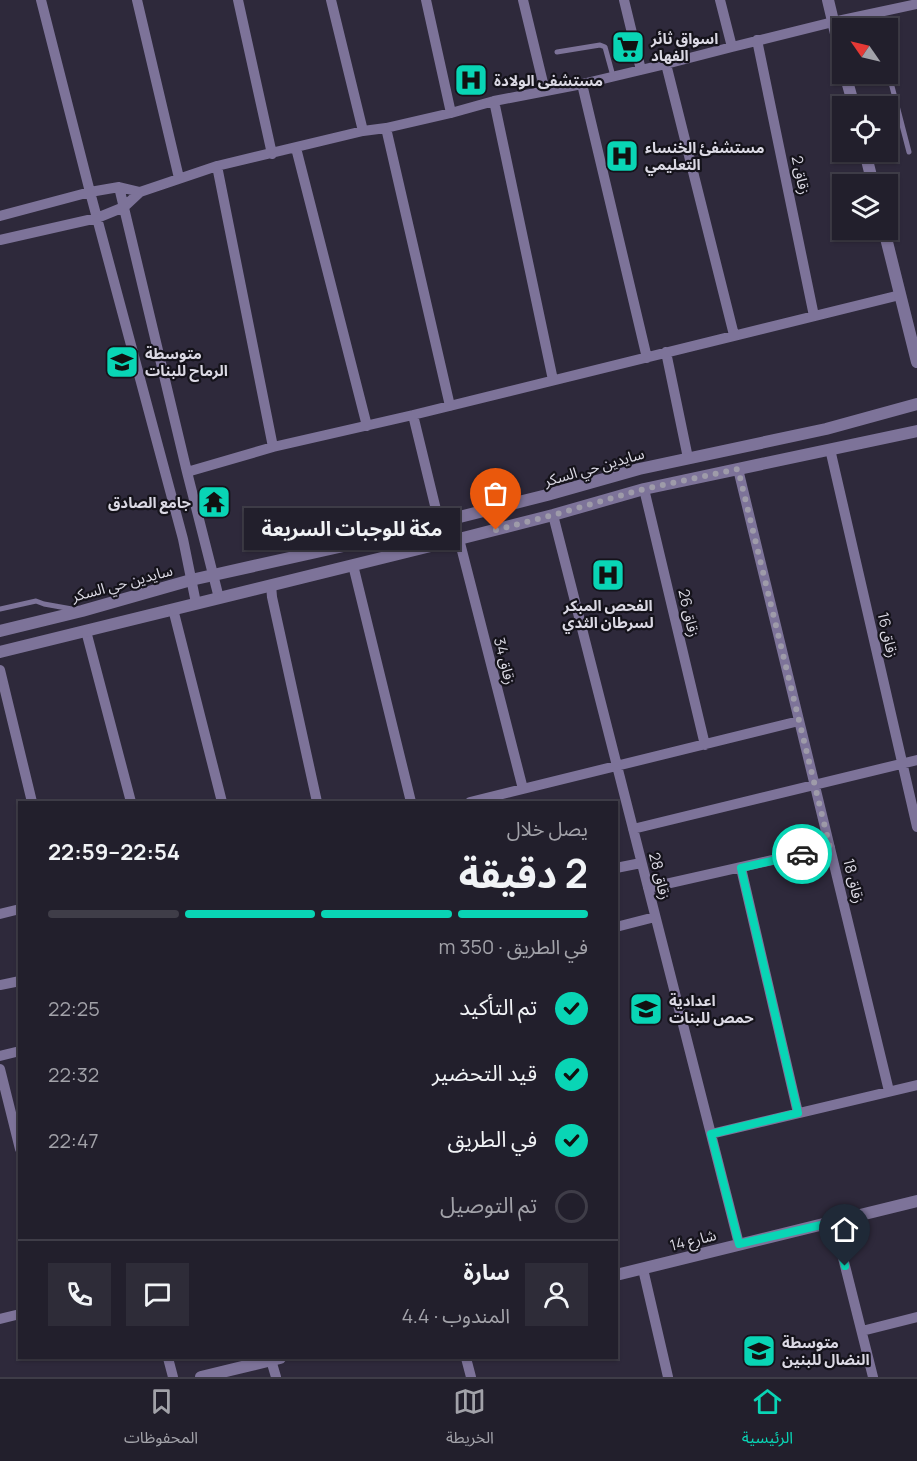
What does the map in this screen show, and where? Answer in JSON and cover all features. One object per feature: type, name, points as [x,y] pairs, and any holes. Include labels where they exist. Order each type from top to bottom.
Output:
[{"type":"street","points":[[41,0],[183,539],[196,603]]},
{"type":"street","points":[[137,0],[179,178]]},
{"type":"street","points":[[238,0],[272,154]]},
{"type":"street","points":[[331,0],[363,131]]},
{"type":"street","points":[[426,0],[451,113]]},
{"type":"street","points":[[523,0],[545,91]]},
{"type":"street","points":[[624,0],[641,70]]},
{"type":"street","points":[[720,0],[732,46]]},
{"type":"street","points":[[828,0],[832,18]]},
{"type":"street","points":[[853,18],[917,4]]},
{"type":"street","points":[[0,240],[97,218],[124,207],[140,192],[217,166],[363,131],[451,113],[494,101],[582,84],[832,22]]},
{"type":"street","name":"زقاق 2","points":[[758,40],[814,316]]},
{"type":"street","points":[[666,64],[734,335]]},
{"type":"street","points":[[582,84],[646,357]]},
{"type":"street","points":[[494,101],[553,380]]},
{"type":"street","points":[[386,128],[450,406]]},
{"type":"street","points":[[296,148],[367,426]]},
{"type":"street","points":[[217,166],[273,447]]},
{"type":"street","points":[[119,187],[219,598]]},
{"type":"street","points":[[0,216],[90,192],[119,187],[140,192]]},
{"type":"street","points":[[886,240],[917,362]]},
{"type":"street","points":[[187,472],[273,447],[413,415],[900,295]]},
{"type":"street","points":[[666,352],[688,458]]},
{"type":"street","name":"سايدين حي السكر","points":[[0,631],[82,611],[191,580],[308,555],[548,495],[639,469],[826,429],[917,404]]},
{"type":"street","points":[[413,415],[439,522]]},
{"type":"street","points":[[0,652],[459,539],[644,489],[917,431]]},
{"type":"street","name":"زقاق 16","points":[[830,449],[917,827]]},
{"type":"street","name":"زقاق 18","points":[[738,469],[889,1091]]},
{"type":"street","name":"زقاق 26","points":[[644,489],[705,745]]},
{"type":"street","name":"زقاق 28","points":[[553,515],[739,1244]]},
{"type":"street","name":"زقاق 34","points":[[459,539],[523,789]]},
{"type":"street","points":[[353,565],[411,801]]},
{"type":"street","points":[[271,585],[317,801]]},
{"type":"street","points":[[174,609],[222,801]]},
{"type":"street","points":[[86,631],[131,801]]},
{"type":"street","points":[[0,670],[32,801]]},
{"type":"street","points":[[474,801],[799,721]]},
{"type":"street","points":[[633,830],[917,760]]},
{"type":"street","points":[[648,888],[830,848]]},
{"type":"street","points":[[618,868],[641,862]]},
{"type":"street","points":[[741,868],[798,1113]]},
{"type":"street","points":[[0,914],[18,910]]},
{"type":"street","points":[[618,927],[656,918]]},
{"type":"street","points":[[0,986],[18,982]]},
{"type":"street","points":[[0,1056],[18,1052]]},
{"type":"street","points":[[0,1069],[18,1141]]},
{"type":"street","points":[[711,1134],[917,1084]]},
{"type":"street","name":"شارع 14","points":[[618,1275],[917,1202]]},
{"type":"street","points":[[834,1222],[873,1377]]},
{"type":"street","points":[[643,1269],[668,1377]]},
{"type":"street","points":[[0,1319],[18,1314]]},
{"type":"street","points":[[862,1331],[917,1317]]},
{"type":"street","points":[[168,1359],[173,1377]]},
{"type":"street","points":[[201,1377],[275,1359],[276,1377]]},
{"type":"street","points":[[466,1359],[471,1377]]},
{"type":"lane","points":[[873,14],[874,18]]},
{"type":"lane","points":[[557,52],[600,45],[605,47],[613,76]]},
{"type":"lane","points":[[891,84],[909,152]]},
{"type":"lane","points":[[0,609],[36,601],[82,611]]},
{"type":"way so far","points":[[496,530],[644,489],[738,469],[830,848],[802,854]]},
{"type":"place","name":"اسواق ثائر الفهاد","points":[[628,47]]},
{"type":"place","name":"مستشفى الولادة","points":[[471,80]]},
{"type":"place","name":"مستشفئ الخنساء التعليمي","points":[[622,156]]},
{"type":"place","name":"متوسطة الرماح للبنات","points":[[122,362]]},
{"type":"place","name":"جامع الصادق","points":[[214,502]]},
{"type":"place","name":"مكة للوجبات السريعة","points":[[496,530]]},
{"type":"place","name":"الفحص المبكر لسرطان الثدي","points":[[608,575]]},
{"type":"place","name":"اعدادية حمص للبنات","points":[[646,1009]]},
{"type":"place","name":"متوسطة النضال للبنين","points":[[759,1351]]},
{"type":"route","points":[[802,854],[741,868],[798,1113],[711,1134],[739,1244],[834,1222],[845,1266]]}]
